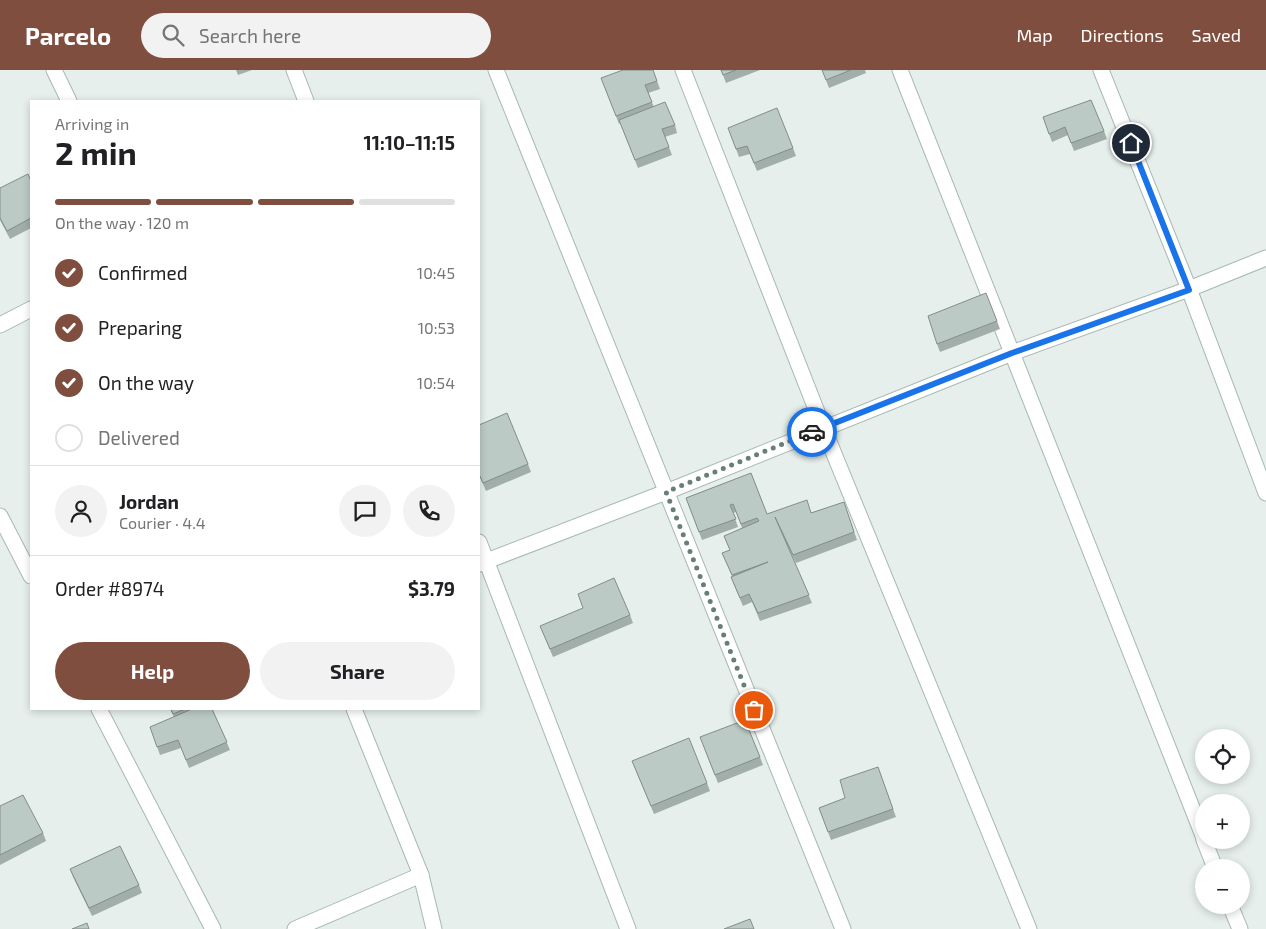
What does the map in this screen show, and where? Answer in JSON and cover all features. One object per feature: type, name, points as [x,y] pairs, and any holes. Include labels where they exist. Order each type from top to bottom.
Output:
[{"type":"street","points":[[54,70],[69,100]]},
{"type":"street","points":[[294,70],[306,100]]},
{"type":"street","points":[[496,70],[843,929]]},
{"type":"street","points":[[682,70],[823,427],[1029,929]]},
{"type":"street","points":[[900,70],[1195,816]]},
{"type":"street","points":[[1101,70],[1189,290],[1266,492]]},
{"type":"street","points":[[482,563],[666,492],[823,427],[1012,353],[1189,290],[1266,258]]},
{"type":"street","points":[[0,325],[30,309]]},
{"type":"street","points":[[0,516],[30,574]]},
{"type":"street","points":[[480,549],[482,563],[628,929]]},
{"type":"street","points":[[100,710],[213,929]]},
{"type":"street","points":[[354,710],[421,875],[434,929]]},
{"type":"street","points":[[295,929],[421,875]]},
{"type":"street","points":[[1234,914],[1240,929]]},
{"type":"building","points":[[623,70],[653,70],[657,81],[645,85],[652,102],[616,116],[601,78]]},
{"type":"building","points":[[721,70],[736,70],[723,75]]},
{"type":"building","points":[[822,70],[851,70],[826,80]]},
{"type":"building","points":[[1091,100],[1104,131],[1071,143],[1065,127],[1049,134],[1043,117]]},
{"type":"building","points":[[665,102],[675,125],[662,129],[669,147],[635,160],[619,120]]},
{"type":"building","points":[[777,108],[793,148],[754,163],[747,146],[736,149],[728,128]]},
{"type":"building","points":[[28,174],[30,179],[30,219],[7,231],[0,218],[0,188]]},
{"type":"building","points":[[986,293],[997,321],[937,344],[928,316]]},
{"type":"building","points":[[507,413],[528,464],[483,483],[480,476],[480,425]]},
{"type":"building","points":[[751,473],[767,514],[807,500],[811,513],[844,502],[854,532],[793,555],[775,517],[809,595],[758,613],[749,594],[740,598],[731,577],[768,562],[732,575],[722,553],[730,550],[724,536],[759,521],[757,518],[741,524],[733,504],[730,505],[736,519],[699,532],[686,498]]},
{"type":"building","points":[[614,578],[630,615],[550,649],[540,626],[583,608],[578,594]]},
{"type":"building","points":[[171,710],[183,710],[173,714]]},
{"type":"building","points":[[190,710],[212,710],[227,742],[186,760],[178,740],[157,747],[150,727]]},
{"type":"building","points":[[745,720],[760,757],[715,775],[700,737]]},
{"type":"building","points":[[689,738],[707,783],[651,806],[632,761]]},
{"type":"building","points":[[878,767],[893,809],[828,832],[819,808],[845,798],[840,780]]},
{"type":"building","points":[[23,795],[43,833],[0,855],[0,806]]},
{"type":"building","points":[[120,846],[139,885],[89,908],[70,869]]},
{"type":"building","points":[[750,919],[754,929],[724,929]]},
{"type":"building","points":[[87,923],[89,929],[72,929]]},
{"type":"way so far","points":[[754,710],[666,492],[812,432]]},
{"type":"route","points":[[812,432],[1012,353],[1189,290],[1131,143]]}]
